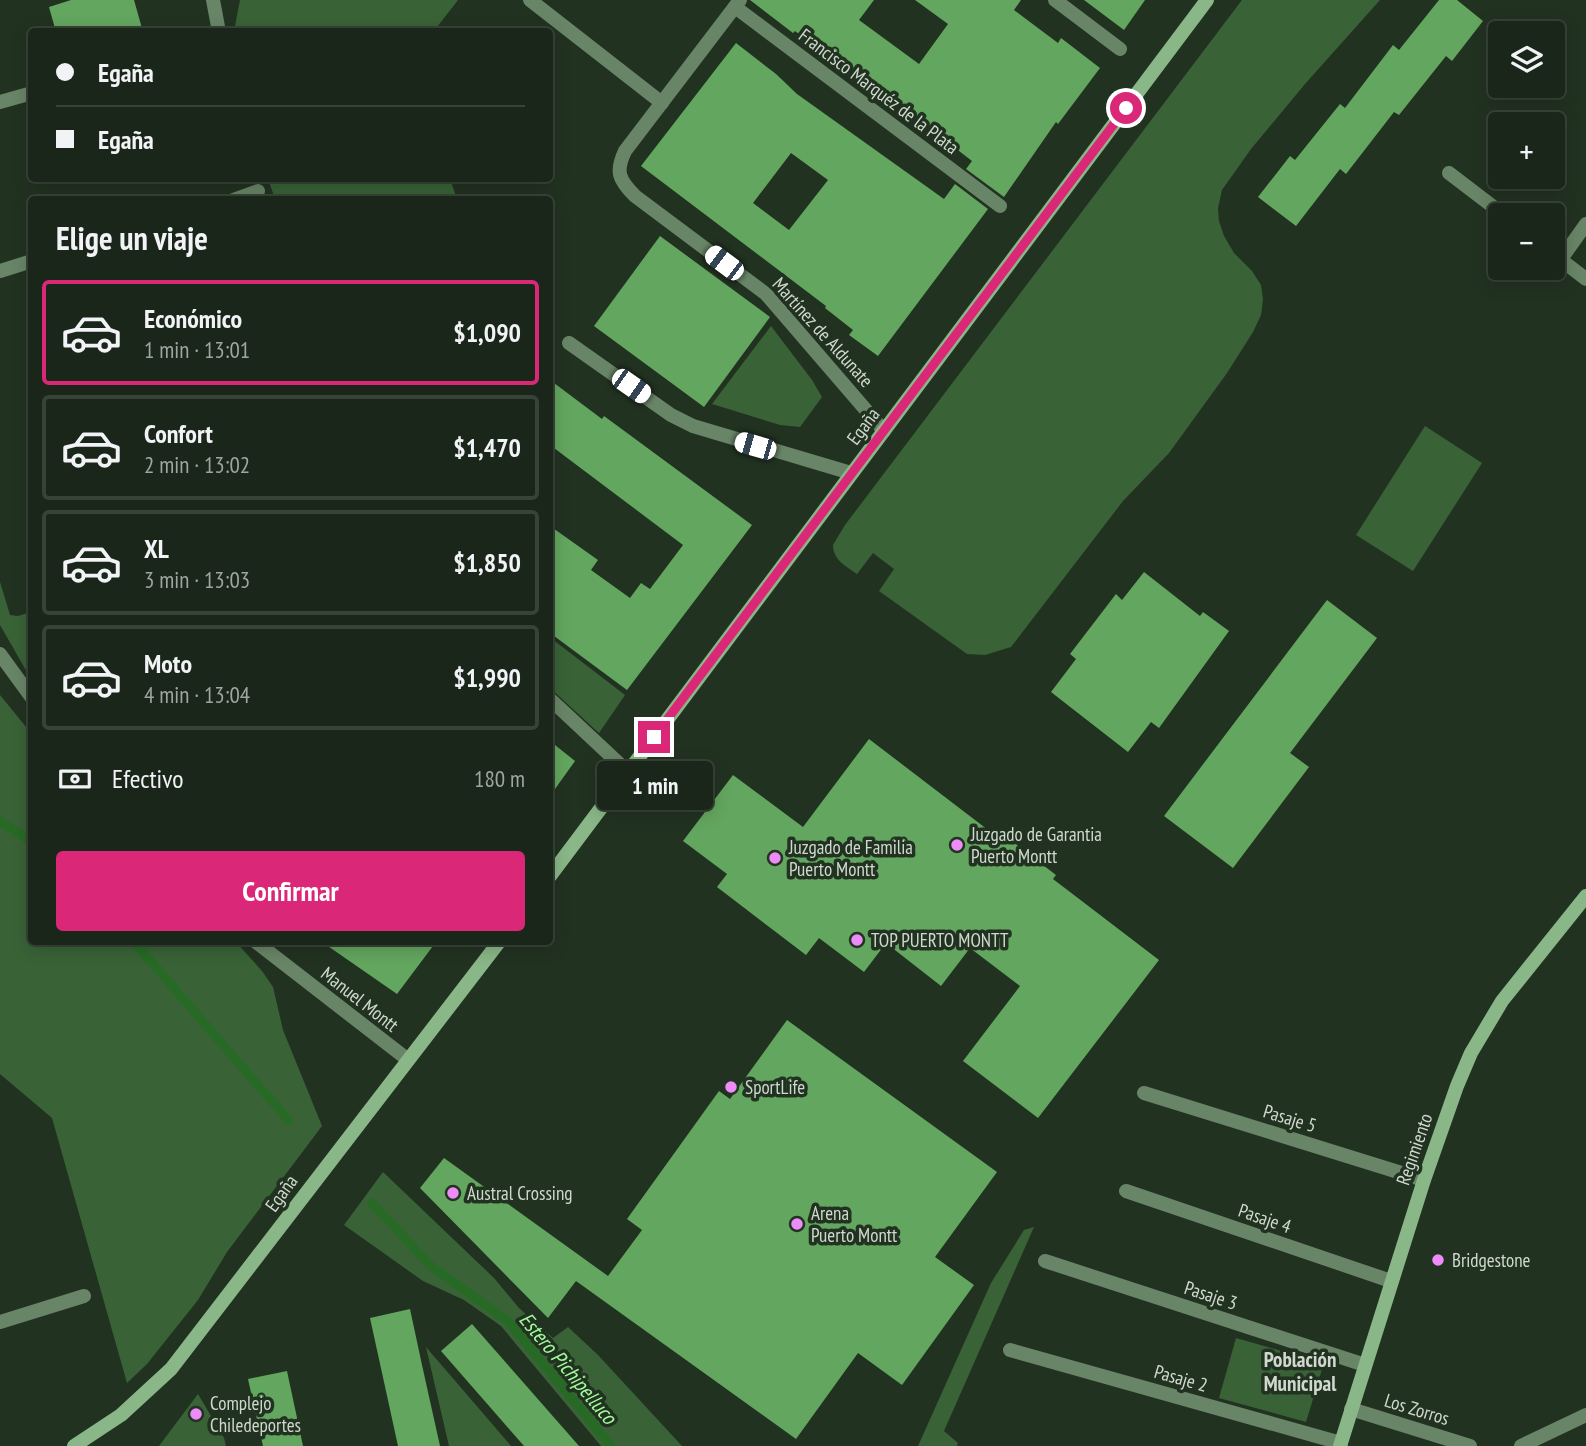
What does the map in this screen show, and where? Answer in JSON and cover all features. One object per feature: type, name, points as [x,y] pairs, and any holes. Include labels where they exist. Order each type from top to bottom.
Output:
[{"type":"main road","name":"Egaña","points":[[553,872],[1207,0]]},
{"type":"main road","name":"Regimiento","points":[[1341,1445],[1424,1180],[1457,1086],[1481,1032],[1502,1001],[1586,896]]},
{"type":"main road","name":"Egaña","points":[[74,1446],[121,1415],[171,1369],[497,945]]},
{"type":"street","points":[[213,0],[218,28]]},
{"type":"street","points":[[530,0],[662,103],[737,3]]},
{"type":"street","points":[[1055,0],[1120,49]]},
{"type":"street","name":"Francisco Marquéz de la Plata","points":[[737,3],[1000,206]]},
{"type":"street","points":[[0,102],[28,94]]},
{"type":"street","name":"Martínez de Aldunate","points":[[662,103],[625,151],[619,172],[623,184],[635,196],[766,294],[884,431]]},
{"type":"street","points":[[1449,173],[1488,203]]},
{"type":"street","points":[[1565,246],[1586,224]]},
{"type":"street","points":[[0,271],[28,262]]},
{"type":"street","points":[[1565,263],[1586,279]]},
{"type":"street","points":[[569,343],[671,415],[693,426],[852,473]]},
{"type":"street","points":[[0,654],[28,692]]},
{"type":"street","points":[[553,702],[628,772]]},
{"type":"street","name":"Manuel Montt","points":[[260,945],[407,1059]]},
{"type":"street","name":"Pasaje 5","points":[[1144,1093],[1424,1180]]},
{"type":"street","name":"Pasaje 4","points":[[1126,1191],[1391,1281]]},
{"type":"street","name":"Pasaje 3","points":[[1045,1261],[1365,1365]]},
{"type":"street","points":[[0,1322],[84,1296]]},
{"type":"street","name":"Pasaje 2","points":[[1010,1350],[1341,1445]]},
{"type":"street","name":"Los Zorros","points":[[1351,1409],[1470,1446]]},
{"type":"street","points":[[1527,1445],[1586,1415]]},
{"type":"green space","points":[[240,0],[458,0],[436,28],[235,28]]},
{"type":"green space","points":[[1242,0],[1380,0],[1305,84],[1251,149],[1222,190],[1218,208],[1219,221],[1234,253],[1252,271],[1261,285],[1261,315],[1227,373],[1169,453],[1123,501],[1011,647],[985,655],[967,654],[879,591],[894,569],[873,553],[857,574],[838,559],[833,545],[845,525]]},
{"type":"green space","points":[[269,182],[451,182],[456,196],[274,196]]},
{"type":"green space","points":[[771,326],[822,397],[800,427],[780,425],[712,404]]},
{"type":"green space","points":[[1425,426],[1482,463],[1413,571],[1356,535]]},
{"type":"green space","points":[[0,582],[10,615],[28,613],[28,674],[0,625]]},
{"type":"green space","points":[[553,640],[625,695],[599,733],[553,691]]},
{"type":"green space","points":[[0,695],[28,729],[28,945],[239,945],[273,987],[283,1030],[322,1126],[227,1252],[198,1300],[147,1364],[127,1383],[52,1118],[0,1074]]},
{"type":"green space","points":[[383,1172],[494,1278],[519,1308],[553,1338],[568,1327],[598,1355],[682,1446],[601,1446],[501,1326],[464,1300],[423,1281],[344,1225]]},
{"type":"green space","points":[[1034,1227],[944,1431],[958,1443],[957,1446],[918,1446],[991,1283],[1024,1230]]},
{"type":"green space","points":[[1236,1338],[1324,1363],[1306,1422],[1219,1398]]},
{"type":"green space","points":[[426,1347],[511,1446],[449,1446]]},
{"type":"green space","name":"Complejo Chiledeportes","points":[[198,1394],[226,1446],[159,1446]]},
{"type":"building","points":[[71,0],[134,0],[142,28],[55,28],[49,7]]},
{"type":"building","points":[[750,0],[874,0],[859,20],[919,64],[948,24],[915,0],[1021,0],[1014,10],[1058,43],[1061,38],[1100,68],[1058,124],[1056,122],[1004,197],[966,169],[972,161],[893,100],[795,31],[793,33]]},
{"type":"building","points":[[1084,0],[1145,0],[1124,30]]},
{"type":"building","points":[[1439,0],[1457,0],[1483,21],[1452,61],[1446,56],[1399,115],[1394,112],[1346,174],[1340,169],[1296,226],[1258,197],[1290,156],[1295,160],[1340,104],[1345,108],[1393,45],[1399,50]]},
{"type":"building","points":[[736,43],[797,94],[944,199],[955,184],[988,209],[878,356],[849,335],[853,330],[825,308],[826,306],[641,166]],"holes":[[[791,153],[828,180],[789,230],[753,203]]]},
{"type":"building","points":[[660,236],[770,317],[704,407],[594,326]]},
{"type":"building","points":[[553,382],[602,419],[604,416],[752,525],[627,690],[553,635],[553,528],[598,560],[591,570],[630,598],[641,583],[650,589],[683,545],[553,447]]},
{"type":"building","points":[[1144,572],[1200,616],[1203,612],[1229,631],[1159,728],[1151,722],[1128,752],[1051,692],[1076,659],[1070,654],[1116,594],[1122,600]]},
{"type":"building","points":[[1327,600],[1377,638],[1290,753],[1309,767],[1233,868],[1164,816]]},
{"type":"building","points":[[869,739],[992,833],[996,829],[1056,875],[1053,879],[1159,960],[1038,1118],[963,1061],[1020,986],[970,948],[941,986],[886,943],[864,972],[819,938],[806,955],[717,887],[727,874],[683,841],[733,775],[803,827]]},
{"type":"building","points":[[553,743],[575,761],[553,792]]},
{"type":"building","points":[[326,945],[434,945],[397,994]]},
{"type":"building","name":"Arena Puerto Montt","points":[[787,1020],[997,1172],[935,1257],[974,1285],[902,1385],[858,1353],[796,1439],[576,1281],[548,1318],[420,1188],[444,1158],[608,1276],[642,1230],[627,1219],[719,1091],[730,1099]]},
{"type":"building","points":[[410,1309],[440,1446],[398,1446],[370,1318]]},
{"type":"building","points":[[472,1324],[579,1446],[524,1446],[441,1351]]},
{"type":"building","points":[[287,1371],[303,1446],[263,1446],[248,1379]]},
{"type":"waterway","name":"Estero Pichipelluco","points":[[0,821],[28,839]]},
{"type":"waterway","name":"Estero Pichipelluco","points":[[137,945],[289,1121]]},
{"type":"waterway","name":"Estero Pichipelluco","points":[[372,1203],[432,1267],[508,1321],[611,1446]]},
{"type":"place","name":"Juzgado de Garantia Puerto Montt","points":[[957,845]]},
{"type":"place","name":"Juzgado de Familia Puerto Montt","points":[[775,858]]},
{"type":"place","name":"TOP PUERTO MONTT","points":[[857,940]]},
{"type":"place","name":"SportLife","points":[[731,1087]]},
{"type":"place","name":"Austral Crossing","points":[[453,1193]]},
{"type":"place","name":"Arena Puerto Montt","points":[[797,1224]]},
{"type":"place","name":"Bridgestone","points":[[1438,1260]]},
{"type":"place","name":"Complejo Chiledeportes","points":[[196,1414]]},
{"type":"district","name":"Población Municipal","points":[[1300,1371]]},
{"type":"route","points":[[654,737],[1126,108]]}]
